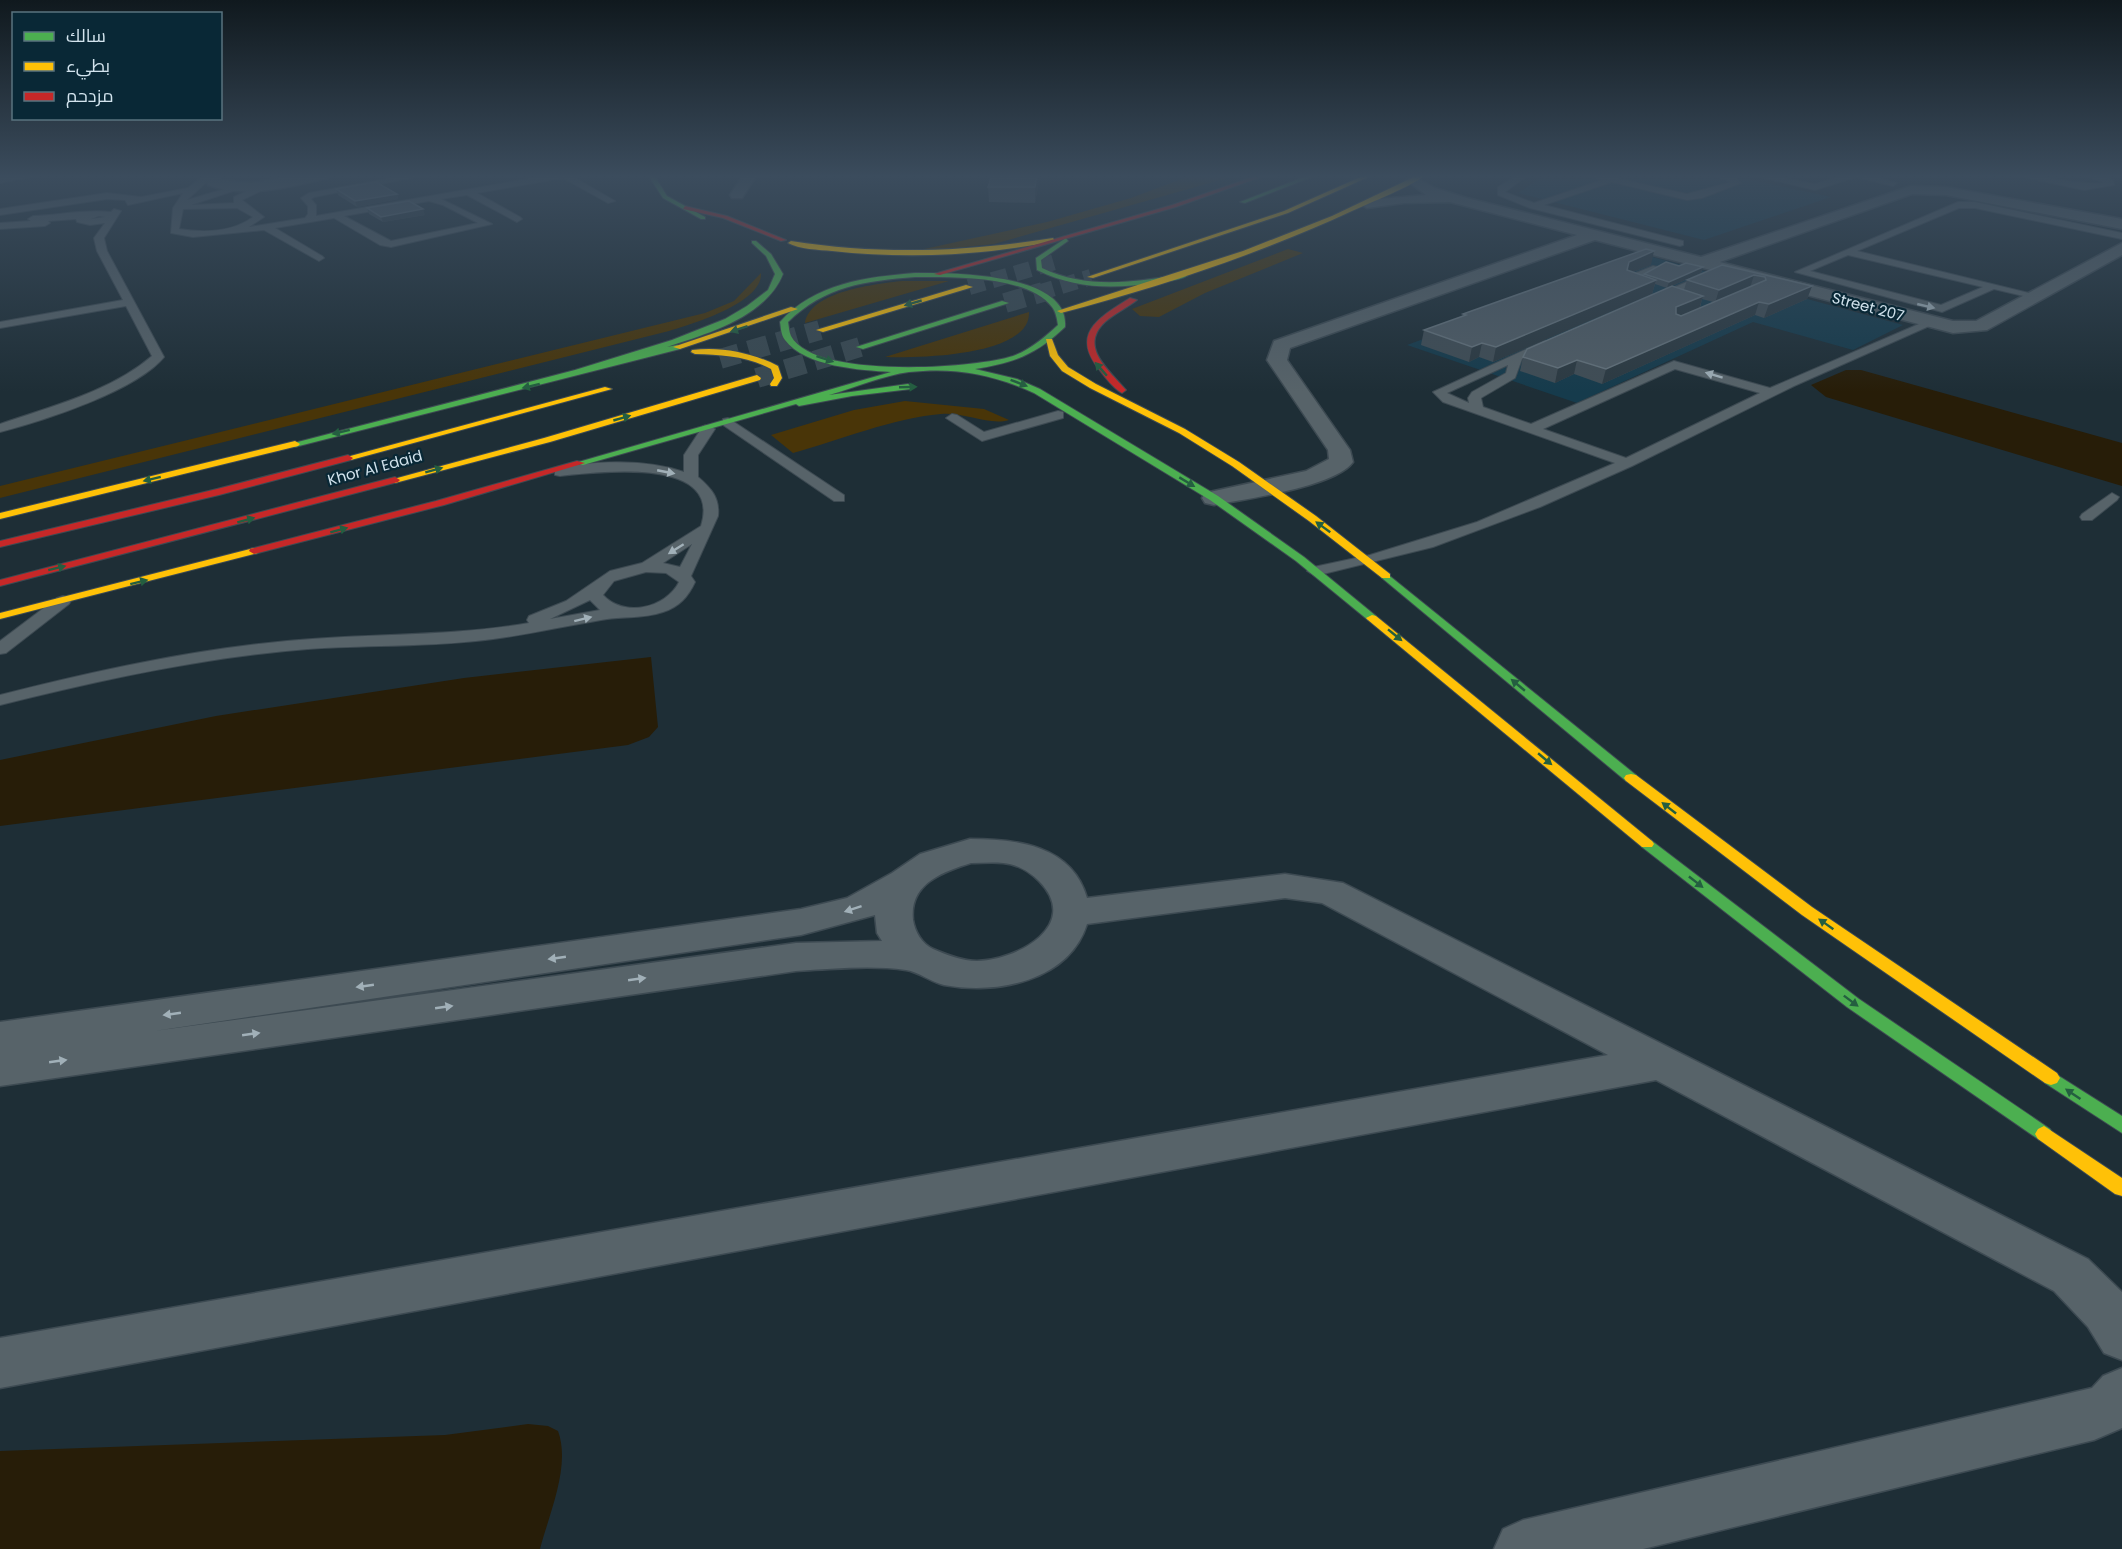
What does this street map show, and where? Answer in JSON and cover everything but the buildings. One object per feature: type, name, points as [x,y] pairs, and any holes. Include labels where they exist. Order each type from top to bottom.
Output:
[{"type":"main road","points":[[557,379],[694,332],[749,308],[767,295],[775,285],[779,274],[769,255],[760,247]]},
{"type":"main road","points":[[765,247],[785,257]]},
{"type":"main road","points":[[802,247],[852,266],[915,275]]},
{"type":"main road","points":[[815,247],[871,257],[919,258],[1010,247]]},
{"type":"main road","points":[[938,274],[1033,247]]},
{"type":"main road","points":[[1054,247],[1042,254],[1036,263],[1039,270],[1062,280],[1097,284],[1131,283],[1182,276]]},
{"type":"main road","points":[[1091,277],[1180,247]]},
{"type":"main road","points":[[1061,311],[1182,276],[1262,247]]},
{"type":"main road","points":[[938,274],[1005,281],[1031,289],[1051,299],[1061,311],[1062,325],[1048,341],[1014,357],[962,368],[903,371],[861,368],[826,360],[801,349],[787,336],[784,322],[814,289],[938,274]]},
{"type":"main road","points":[[1143,409],[1099,370],[1090,356],[1087,344],[1092,329],[1101,318],[1182,276]]},
{"type":"main road","points":[[819,330],[969,287]]},
{"type":"main road","points":[[860,347],[1005,303]]},
{"type":"main road","points":[[69,499],[631,361],[757,323],[794,309]]},
{"type":"main road","points":[[1048,341],[1052,355],[1062,367],[1088,383],[1143,409],[1267,486],[1371,561],[1623,772],[1753,873],[1914,986],[2122,1126]]},
{"type":"main road","points":[[631,361],[687,352],[742,353],[763,359],[776,368],[778,378],[773,388],[732,421]]},
{"type":"main road","points":[[698,365],[720,359]]},
{"type":"main road","points":[[962,368],[1014,381],[1037,391],[1214,498],[1315,571],[1627,828],[1853,1003],[2122,1188]]},
{"type":"main road","points":[[0,616],[283,545],[545,474],[708,429],[903,371]]},
{"type":"main road","name":"Khor Al Edaid","points":[[0,583],[547,440],[757,378]]},
{"type":"main road","name":"Khor Al Edaid","points":[[0,544],[219,492],[621,386]]},
{"type":"main road","points":[[788,405],[874,390],[927,387]]},
{"type":"main road","points":[[1034,406],[1102,431]]},
{"type":"street","points":[[1214,498],[1313,477],[1341,462],[1339,450],[1277,360],[1281,345],[1558,247]]},
{"type":"street","name":"Street 207","points":[[1661,247],[1681,251],[1701,263],[1930,323],[1962,327],[1980,326],[2036,296]]},
{"type":"street","points":[[1681,251],[1693,247]]},
{"type":"street","points":[[1701,263],[1746,247]]},
{"type":"street","points":[[2036,296],[2122,248]]},
{"type":"street","points":[[0,515],[69,499]]},
{"type":"street","points":[[0,1038],[801,922],[858,908],[905,882],[933,862],[970,851],[1008,851],[1042,863],[1065,885],[1072,913],[1064,937],[1043,957],[1012,970],[977,975],[943,970],[914,956],[845,954],[796,957],[0,1069]]},
{"type":"street","points":[[905,882],[893,907],[896,933],[914,956]]},
{"type":"street","points":[[1072,913],[1285,886],[1330,892],[1658,1064],[2071,1275],[2095,1296],[2122,1336]]},
{"type":"street","points":[[14,1364],[1658,1064]]},
{"type":"street","points":[[1523,1549],[2094,1414],[2114,1404],[2122,1394]]},
{"type":"lane","points":[[0,428],[128,381],[150,366],[158,357],[101,247]]},
{"type":"lane","points":[[300,247],[319,258]]},
{"type":"lane","points":[[1669,247],[1681,251]]},
{"type":"lane","points":[[1859,247],[1800,272],[1936,309],[1948,309],[1993,286]]},
{"type":"lane","points":[[1848,252],[2036,296]]},
{"type":"lane","points":[[1657,268],[1630,279],[1630,282],[1684,300]]},
{"type":"lane","points":[[1642,303],[1724,269]]},
{"type":"lane","points":[[0,325],[130,302]]},
{"type":"lane","points":[[1315,571],[1371,561],[1446,539],[1571,491],[1770,392],[1930,323]]},
{"type":"lane","points":[[1558,339],[1439,392],[1447,399],[1627,463]]},
{"type":"lane","points":[[1477,409],[1474,398],[1476,395],[1511,375],[1517,357]]},
{"type":"lane","points":[[1531,429],[1674,365],[1770,392]]},
{"type":"lane","points":[[952,418],[982,437],[1058,415]]},
{"type":"lane","points":[[732,421],[839,498]]},
{"type":"lane","points":[[691,478],[691,455],[708,429]]},
{"type":"lane","points":[[545,474],[586,469],[627,468],[669,472],[691,478],[707,493],[712,509],[701,543],[683,576]]},
{"type":"lane","points":[[2087,517],[2112,497]]},
{"type":"lane","points":[[505,632],[558,611],[616,574],[645,567],[705,529]]},
{"type":"lane","points":[[0,700],[139,668],[231,653],[325,643],[450,639],[538,629],[621,611],[644,610],[667,604],[685,590],[687,582],[675,570],[645,567]]},
{"type":"lane","points":[[597,588],[595,596],[599,603],[621,611]]},
{"type":"lane","points":[[0,649],[63,601]]},
{"type":"shaded area","points":[[932,247],[962,247],[906,253]]},
{"type":"shaded area","points":[[1288,249],[1303,253],[1205,293],[1159,317],[1140,316],[1132,309]]},
{"type":"shaded area","points":[[1649,256],[1903,325],[1853,350],[1753,322],[1577,403],[1407,345]]},
{"type":"shaded area","points":[[761,273],[759,284],[739,303],[709,317],[669,331],[0,498],[0,486],[705,313],[734,301]]},
{"type":"shaded area","points":[[902,281],[949,281],[805,323],[810,312],[831,296],[861,287]]},
{"type":"shaded area","points":[[1029,312],[1025,327],[1011,338],[992,346],[944,355],[885,357]]},
{"type":"shaded area","points":[[1846,370],[1861,370],[2122,443],[2122,486],[1826,397],[1811,385]]},
{"type":"shaded area","points":[[905,401],[984,409],[1009,420],[993,421],[950,414],[923,416],[793,453],[771,435],[854,410]]},
{"type":"shaded area","points":[[651,657],[658,727],[649,737],[628,745],[0,826],[0,760],[216,716],[464,678]]},
{"type":"shaded area","points":[[528,1424],[548,1426],[558,1431],[561,1445],[562,1459],[557,1490],[540,1549],[0,1549],[0,1451],[445,1435]]},
{"type":"tunnel","points":[[969,287],[1055,262]]},
{"type":"tunnel","points":[[1038,293],[1091,277]]},
{"type":"tunnel","points":[[1005,303],[1043,292]]},
{"type":"tunnel","points":[[720,359],[820,330]]},
{"type":"tunnel","points":[[757,378],[860,347]]},
{"type":"traffic: fast","points":[[572,374],[702,332],[750,308],[770,292],[779,274],[769,255],[760,247]]},
{"type":"traffic: fast","points":[[1055,247],[1038,259],[1039,269],[1073,282],[1110,285],[1183,276]]},
{"type":"traffic: fast","points":[[915,275],[977,277],[1026,287],[1045,296],[1058,308],[1062,325],[1042,343],[1018,357],[997,363],[935,370],[899,370],[831,362],[806,353],[789,340],[784,322],[797,309],[827,291],[861,281],[915,275]]},
{"type":"traffic: fast","points":[[860,347],[1005,303]]},
{"type":"traffic: fast","points":[[295,444],[677,347]]},
{"type":"traffic: fast","points":[[962,368],[1014,381],[1037,391],[1214,498],[1300,559],[1372,618]]},
{"type":"traffic: fast","points":[[580,463],[903,371]]},
{"type":"traffic: fast","points":[[799,403],[852,393],[908,387]]},
{"type":"traffic: fast","points":[[1386,576],[1631,778]]},
{"type":"traffic: fast","points":[[1647,844],[1853,1003],[2044,1134]]},
{"type":"traffic: fast","points":[[2051,1078],[2122,1126]]},
{"type":"traffic: slow","points":[[820,247],[890,254],[922,254],[1004,247]]},
{"type":"traffic: slow","points":[[1091,277],[1180,247]]},
{"type":"traffic: slow","points":[[1061,311],[1155,283],[1257,247]]},
{"type":"traffic: slow","points":[[820,330],[969,287]]},
{"type":"traffic: slow","points":[[677,347],[794,309]]},
{"type":"traffic: slow","points":[[1049,341],[1054,356],[1065,369],[1093,386],[1182,431],[1235,464],[1337,537],[1386,576]]},
{"type":"traffic: slow","points":[[695,352],[736,354],[766,363],[775,368],[778,378],[774,384]]},
{"type":"traffic: slow","points":[[395,480],[547,440],[757,378]]},
{"type":"traffic: slow","points":[[348,458],[608,389]]},
{"type":"traffic: slow","points":[[0,516],[295,444]]},
{"type":"traffic: slow","points":[[0,616],[254,551]]},
{"type":"traffic: slow","points":[[1372,618],[1647,844]]},
{"type":"traffic: slow","points":[[1631,778],[1807,911],[2051,1078]]},
{"type":"traffic: slow","points":[[2044,1134],[2122,1188]]},
{"type":"traffic: jam","points":[[938,274],[1031,247]]},
{"type":"traffic: jam","points":[[1122,390],[1097,362],[1091,350],[1090,340],[1093,330],[1102,321],[1133,300]]},
{"type":"traffic: jam","points":[[0,544],[219,492],[348,458]]},
{"type":"traffic: jam","points":[[254,551],[440,503],[580,463]]},
{"type":"traffic: jam","points":[[0,583],[395,480]]}]
